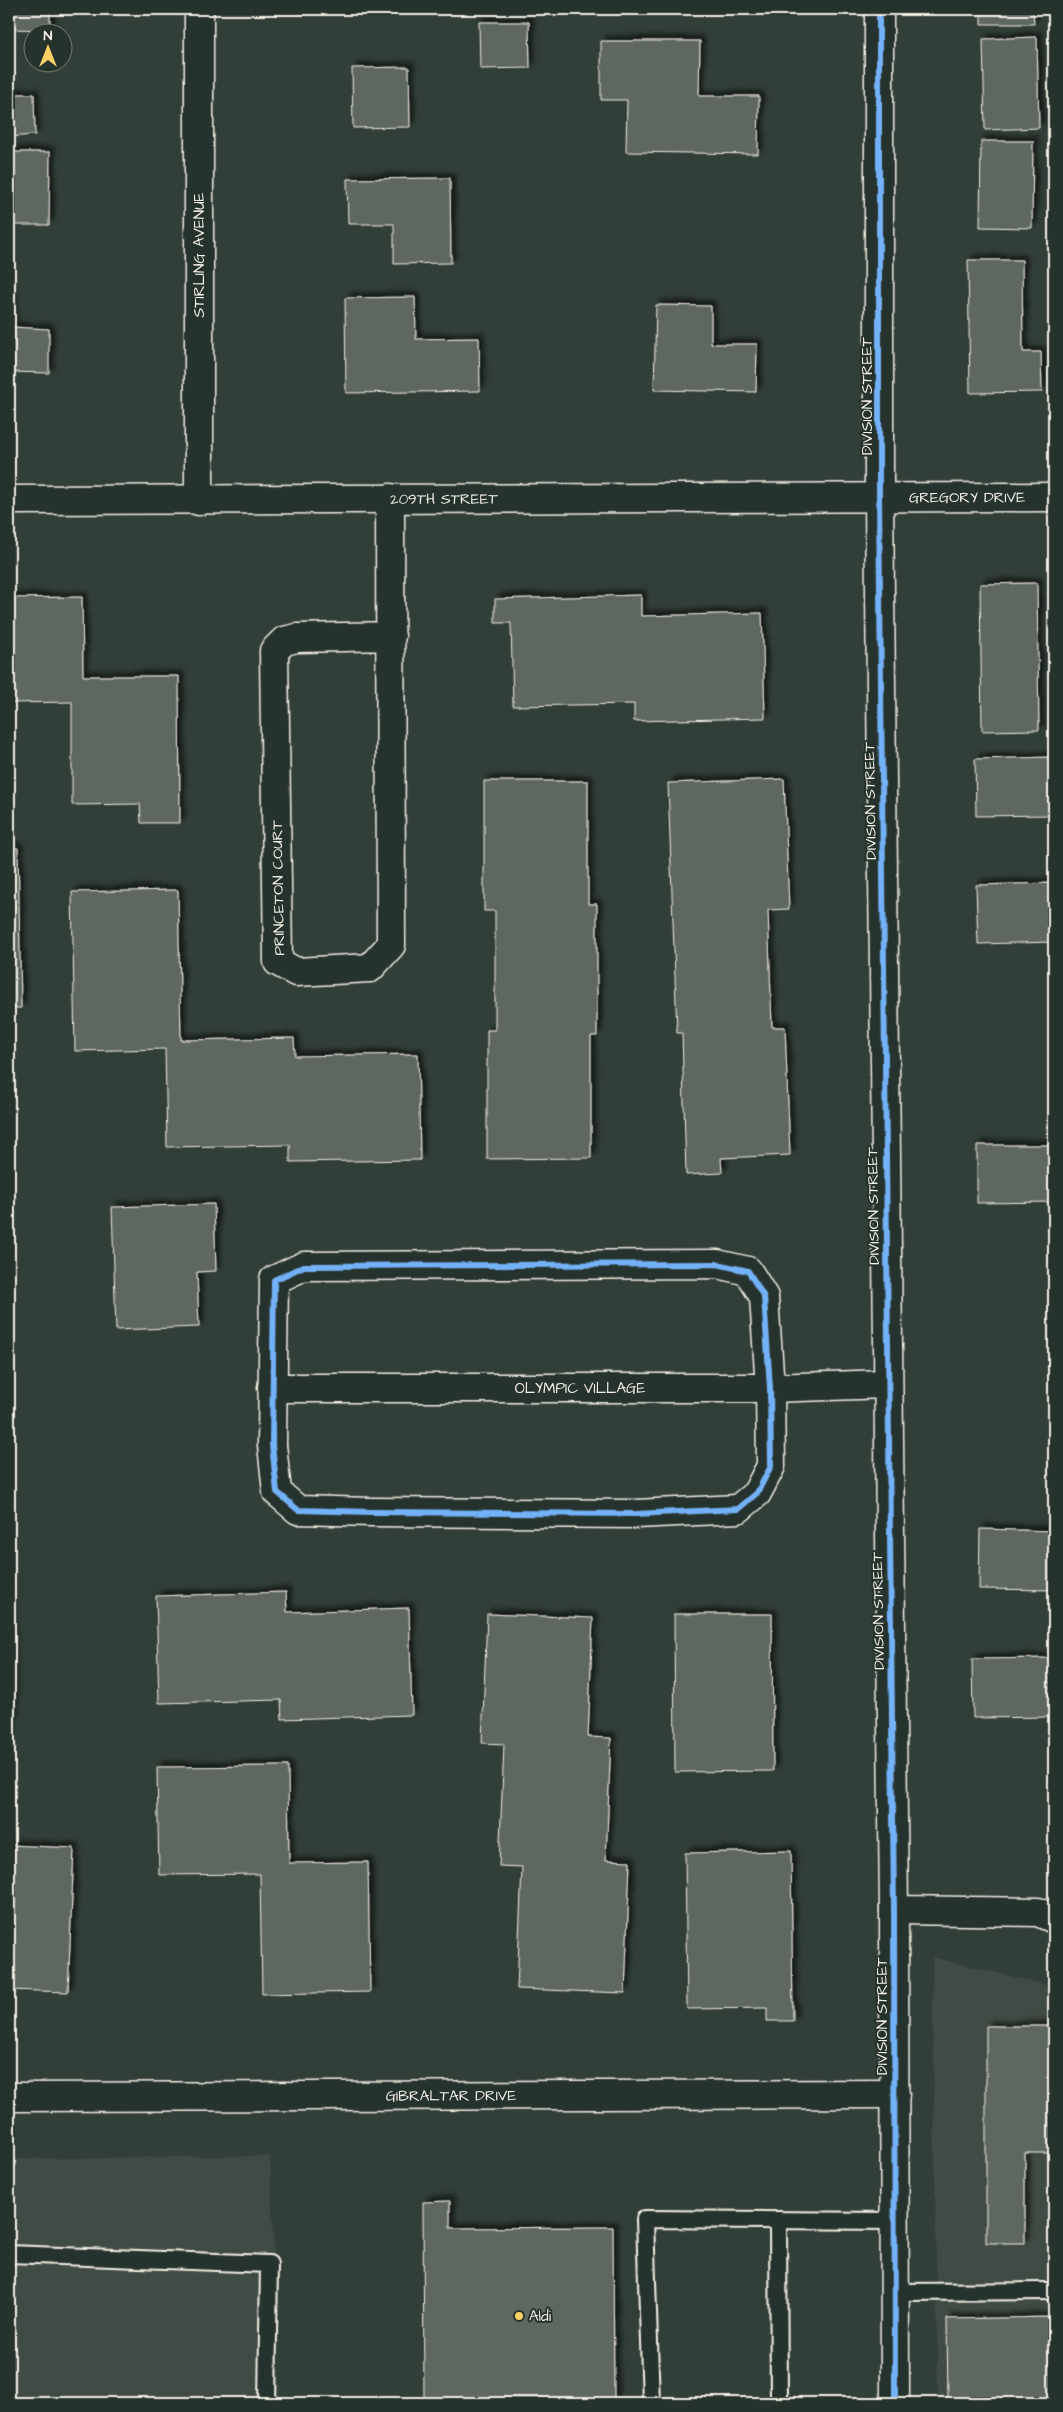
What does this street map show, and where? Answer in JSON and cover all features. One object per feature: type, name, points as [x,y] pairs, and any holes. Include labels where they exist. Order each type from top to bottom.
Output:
[{"type":"street","name":"STIRLING AVENUE","points":[[199,9],[199,501]]},
{"type":"street","name":"DIVISION STREET","points":[[879,9],[879,498],[894,1910],[895,2403]]},
{"type":"street","name":"GREGORY DRIVE","points":[[879,498],[1054,497]]},
{"type":"street","name":"PRINCETON COURT","points":[[390,498],[391,636],[391,945],[370,968],[296,972],[278,962],[274,652],[284,641],[297,638],[391,636]]},
{"type":"street","name":"209TH STREET","points":[[9,500],[879,498]]},
{"type":"street","points":[[717,1264],[748,1271],[764,1297],[770,1388],[771,1466],[757,1494],[738,1508],[636,1514],[298,1510],[277,1492],[272,1444],[272,1388],[274,1280],[304,1266],[717,1264]]},
{"type":"street","name":"OLYMPIC VILLAGE","points":[[272,1388],[770,1388],[887,1384]]},
{"type":"street","points":[[894,1910],[1038,1912],[1054,1918]]},
{"type":"street","name":"GIBRALTAR DRIVE","points":[[9,2097],[895,2094]]},
{"type":"lane","points":[[652,2403],[645,2219],[895,2221]]},
{"type":"lane","points":[[778,2220],[780,2403]]},
{"type":"lane","points":[[9,2254],[269,2264],[267,2403]]},
{"type":"lane","points":[[895,2292],[1054,2291]]},
{"type":"shaded area","points":[[932,1957],[1054,1987],[1054,2403],[938,2403]]},
{"type":"shaded area","points":[[270,2156],[280,2403],[9,2403],[9,2159]]},
{"type":"building","points":[[9,9],[50,9],[50,22],[22,22],[22,29],[9,29]]},
{"type":"building","points":[[981,9],[1033,9],[1034,24],[981,24]]},
{"type":"building","points":[[479,22],[529,22],[530,68],[480,69]]},
{"type":"building","points":[[1037,37],[1039,128],[985,130],[983,39]]},
{"type":"building","points":[[601,41],[700,41],[699,96],[759,96],[758,154],[626,152],[627,100],[601,100]]},
{"type":"building","points":[[409,67],[410,127],[353,128],[352,68]]},
{"type":"building","points":[[9,94],[34,94],[35,135],[9,137]]},
{"type":"building","points":[[981,141],[1033,141],[1032,228],[980,227]]},
{"type":"building","points":[[9,152],[50,152],[49,225],[9,225]]},
{"type":"building","points":[[450,178],[451,263],[394,264],[394,224],[348,224],[347,179]]},
{"type":"building","points":[[968,260],[1022,260],[1023,352],[1041,352],[1042,392],[970,393]]},
{"type":"building","points":[[415,297],[416,339],[479,338],[480,391],[346,393],[345,298]]},
{"type":"building","points":[[9,299],[12,299],[12,327],[49,329],[49,373],[9,372]]},
{"type":"building","points":[[656,305],[711,306],[711,344],[757,344],[756,392],[654,390]]},
{"type":"building","points":[[1037,583],[1039,730],[982,731],[980,584]]},
{"type":"building","points":[[641,595],[641,616],[762,613],[765,718],[634,721],[634,704],[513,706],[511,623],[495,623],[495,599]]},
{"type":"building","points":[[82,597],[83,676],[179,676],[180,823],[141,823],[140,804],[72,805],[72,702],[9,703],[9,598]]},
{"type":"building","points":[[1054,757],[1054,815],[976,816],[975,759]]},
{"type":"building","points":[[784,779],[789,909],[768,910],[772,1027],[785,1027],[790,1155],[721,1158],[722,1173],[686,1175],[682,1033],[677,1033],[668,783]]},
{"type":"building","points":[[484,781],[588,781],[588,904],[597,904],[597,1036],[591,1036],[591,1158],[487,1159],[487,1030],[495,1030],[495,911],[484,911]]},
{"type":"building","points":[[9,848],[18,848],[21,1008],[9,1008]]},
{"type":"building","points":[[1054,883],[1054,942],[978,944],[976,885]]},
{"type":"building","points":[[178,890],[181,1040],[294,1038],[295,1056],[418,1054],[420,1160],[290,1162],[290,1145],[167,1147],[165,1049],[75,1051],[72,892]]},
{"type":"building","points":[[977,1145],[1054,1145],[1054,1202],[977,1203]]},
{"type":"building","points":[[214,1204],[216,1271],[197,1272],[199,1327],[116,1330],[112,1207]]},
{"type":"building","points":[[980,1529],[1054,1531],[1054,1590],[979,1589]]},
{"type":"building","points":[[9,1583],[13,1721],[9,1721]]},
{"type":"building","points":[[286,1592],[287,1612],[409,1608],[412,1715],[282,1719],[281,1700],[159,1703],[156,1596]]},
{"type":"building","points":[[487,1614],[593,1618],[588,1737],[611,1738],[606,1860],[630,1861],[625,1993],[517,1989],[522,1867],[499,1866],[504,1744],[482,1743]]},
{"type":"building","points":[[674,1614],[772,1614],[773,1771],[675,1772]]},
{"type":"building","points":[[1054,1658],[1054,1717],[973,1718],[972,1659]]},
{"type":"building","points":[[288,1766],[289,1863],[368,1862],[370,1992],[262,1994],[260,1874],[159,1875],[157,1767]]},
{"type":"building","points":[[9,1845],[74,1848],[68,1992],[9,1990]]},
{"type":"building","points":[[791,1851],[793,2021],[767,2021],[767,2008],[687,2009],[685,1853]]},
{"type":"building","points":[[986,2026],[1054,2026],[1054,2153],[1025,2153],[1025,2243],[986,2243]]},
{"type":"building","name":"Aldi","points":[[450,2201],[450,2228],[613,2227],[614,2403],[424,2403],[423,2202]]},
{"type":"building","points":[[1054,2317],[1054,2403],[948,2403],[947,2319]]},
{"type":"cycle path","points":[[879,9],[879,498],[894,1910],[895,2403]]},
{"type":"cycle path","points":[[717,1264],[748,1271],[764,1297],[770,1388],[771,1466],[757,1493],[738,1509],[636,1514],[298,1510],[277,1492],[272,1445],[274,1280],[304,1266],[717,1264]]},
{"type":"place","name":"Aldi","points":[[519,2316]]}]
